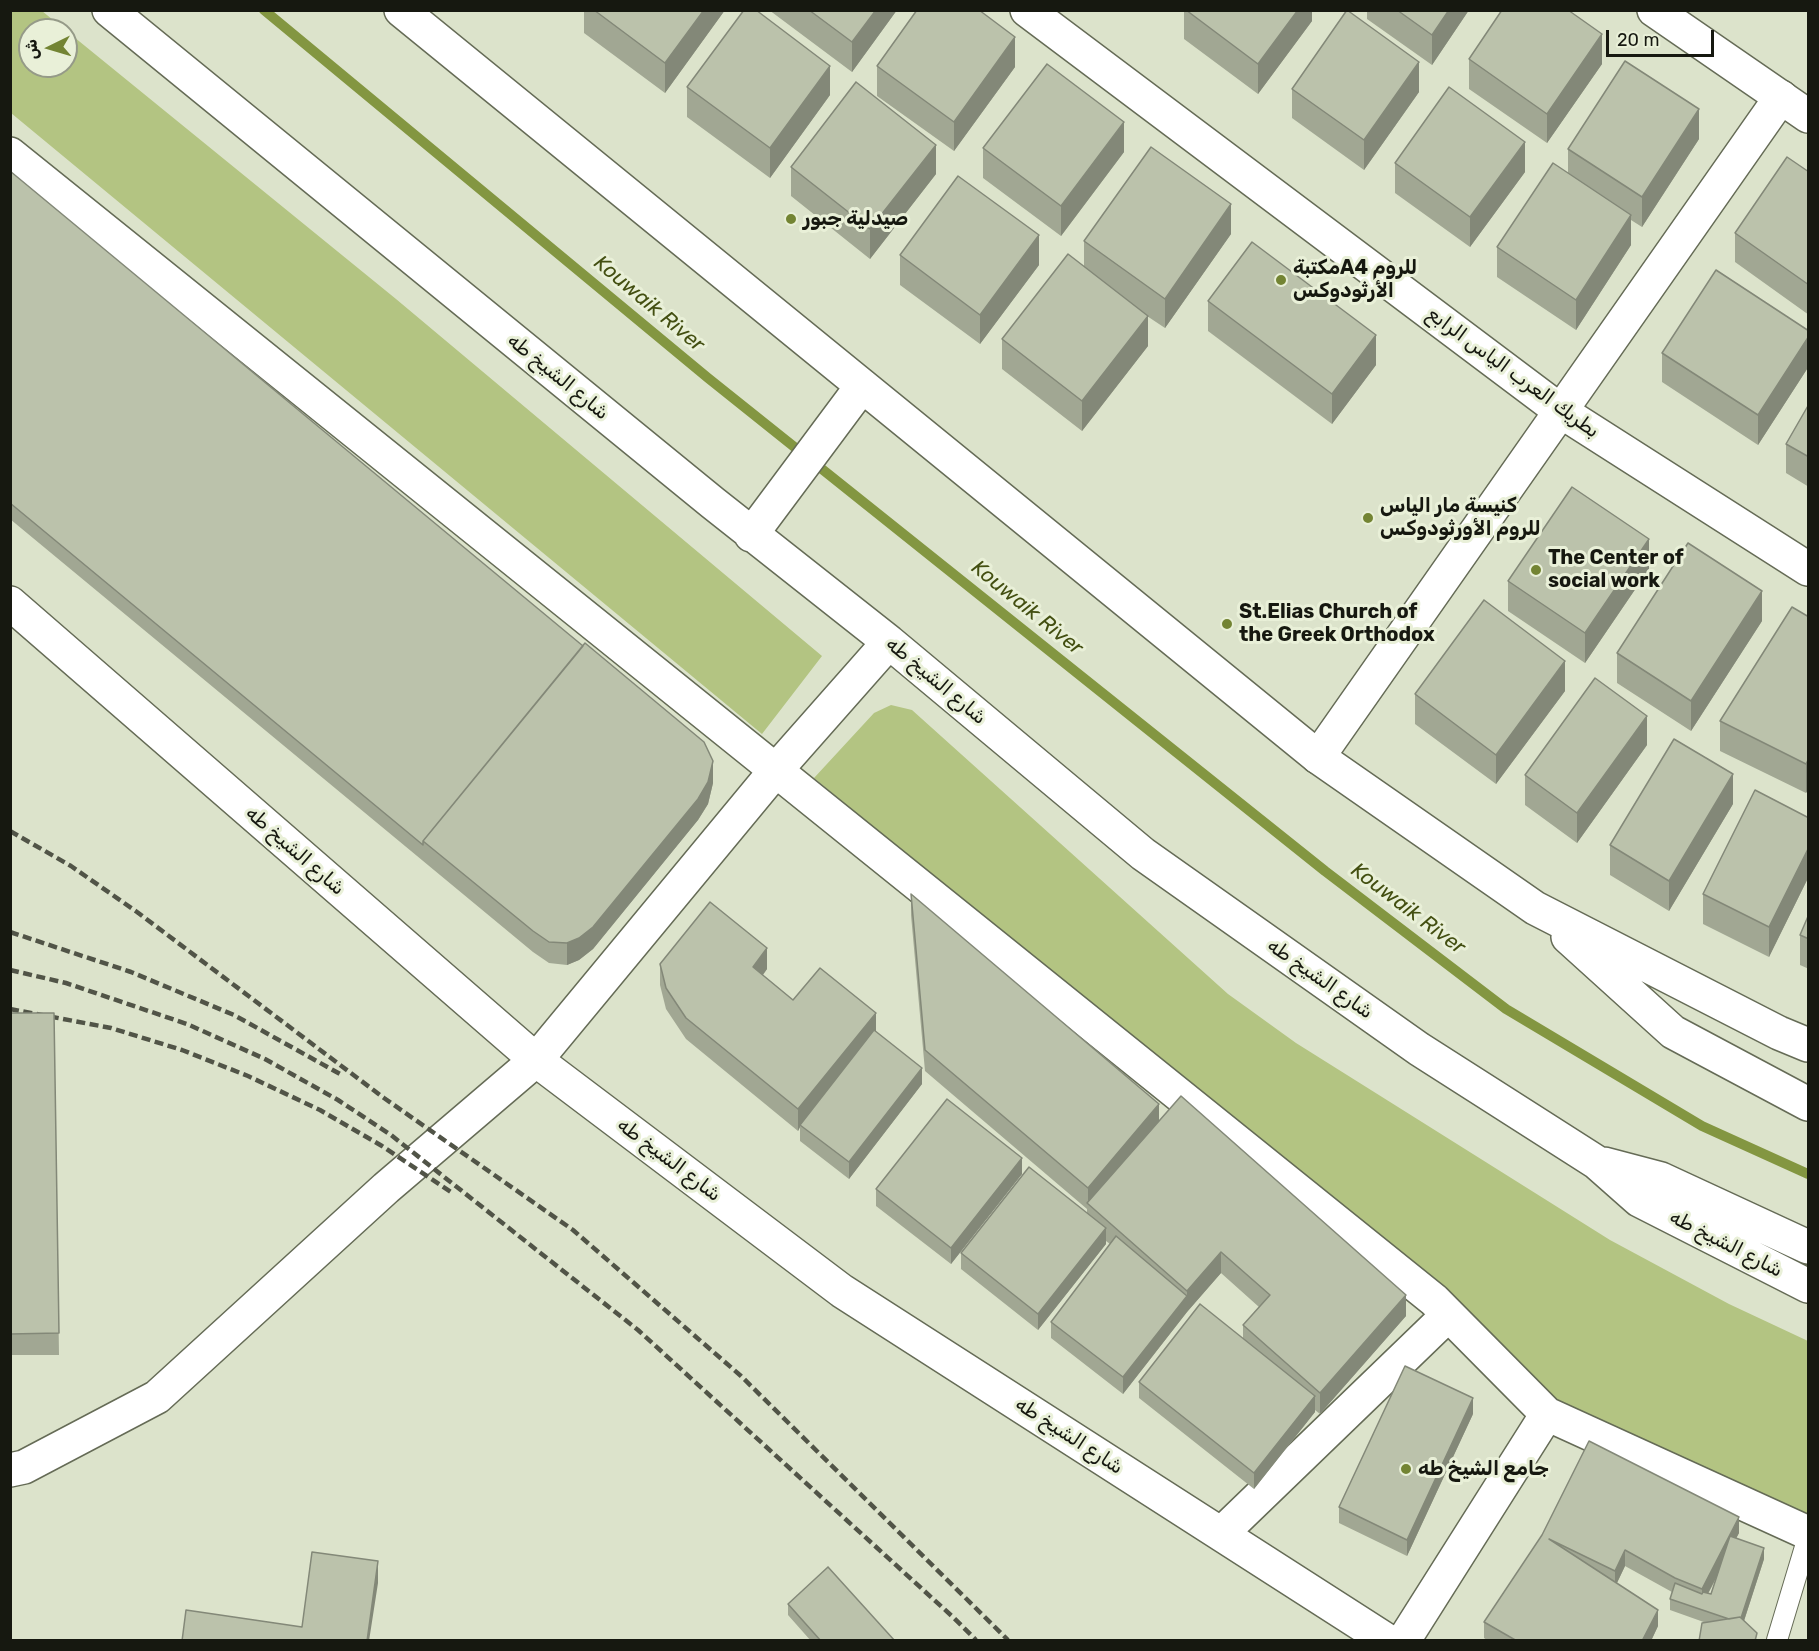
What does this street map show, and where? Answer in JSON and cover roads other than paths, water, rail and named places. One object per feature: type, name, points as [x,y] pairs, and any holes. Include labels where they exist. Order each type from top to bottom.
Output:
[{"type":"street","name":"شارع الشيخ طه","points":[[109,10],[752,535],[889,642],[1143,854],[1419,1049],[1596,1162],[1639,1200],[1809,1286]]},
{"type":"street","points":[[401,10],[1318,758],[1535,908],[1673,1032],[1809,1104]]},
{"type":"street","name":"بطريك العرب الياس الرابع","points":[[1027,10],[1562,412],[1809,569]]},
{"type":"street","points":[[1654,10],[1809,116]]},
{"type":"street","points":[[1318,758],[1782,98]]},
{"type":"street","points":[[10,154],[1434,1300],[1547,1414],[1809,1535]]},
{"type":"street","points":[[752,535],[862,386]]},
{"type":"street","name":"شارع الشيخ طه","points":[[10,603],[536,1060],[842,1290],[1386,1641]]},
{"type":"street","points":[[10,1470],[24,1467],[157,1397],[386,1188],[536,1060],[776,770],[889,642]]},
{"type":"street","points":[[1535,908],[1779,1033],[1809,1045]]},
{"type":"street","points":[[1596,1162],[1661,1179],[1809,1247]]},
{"type":"street","points":[[1221,1534],[1448,1315]]},
{"type":"street","points":[[1404,1641],[1547,1414]]},
{"type":"lane","points":[[1777,1641],[1809,1535]]},
{"type":"waterway","name":"Kouwaik River","points":[[264,10],[708,378],[1325,871],[1506,1009],[1702,1126],[1808,1174]]},
{"type":"railway","points":[[10,831],[71,866],[137,912],[384,1098],[573,1230],[741,1376],[1008,1640]]},
{"type":"railway","points":[[10,932],[131,972],[234,1015],[340,1074]]},
{"type":"railway","points":[[10,970],[66,983],[187,1024],[265,1059],[338,1100],[391,1135],[638,1330],[976,1640]]},
{"type":"railway","points":[[10,1009],[111,1028],[182,1050],[248,1076],[320,1110],[382,1146],[454,1194]]},
{"type":"place","name":"صيدلية جبور","points":[[791,219]]},
{"type":"place","name":"مكتبةA4 للروم الأرثودوكس","points":[[1281,280]]},
{"type":"place","name":"كنيسة مار الياس للروم الأورثودوكس","points":[[1368,518]]},
{"type":"place","name":"The Center of social work","points":[[1536,570]]},
{"type":"place","name":"St.Elias Church of the Greek Orthodox","points":[[1227,624]]},
{"type":"place","name":"جامع الشيخ طه","points":[[1406,1469]]}]
